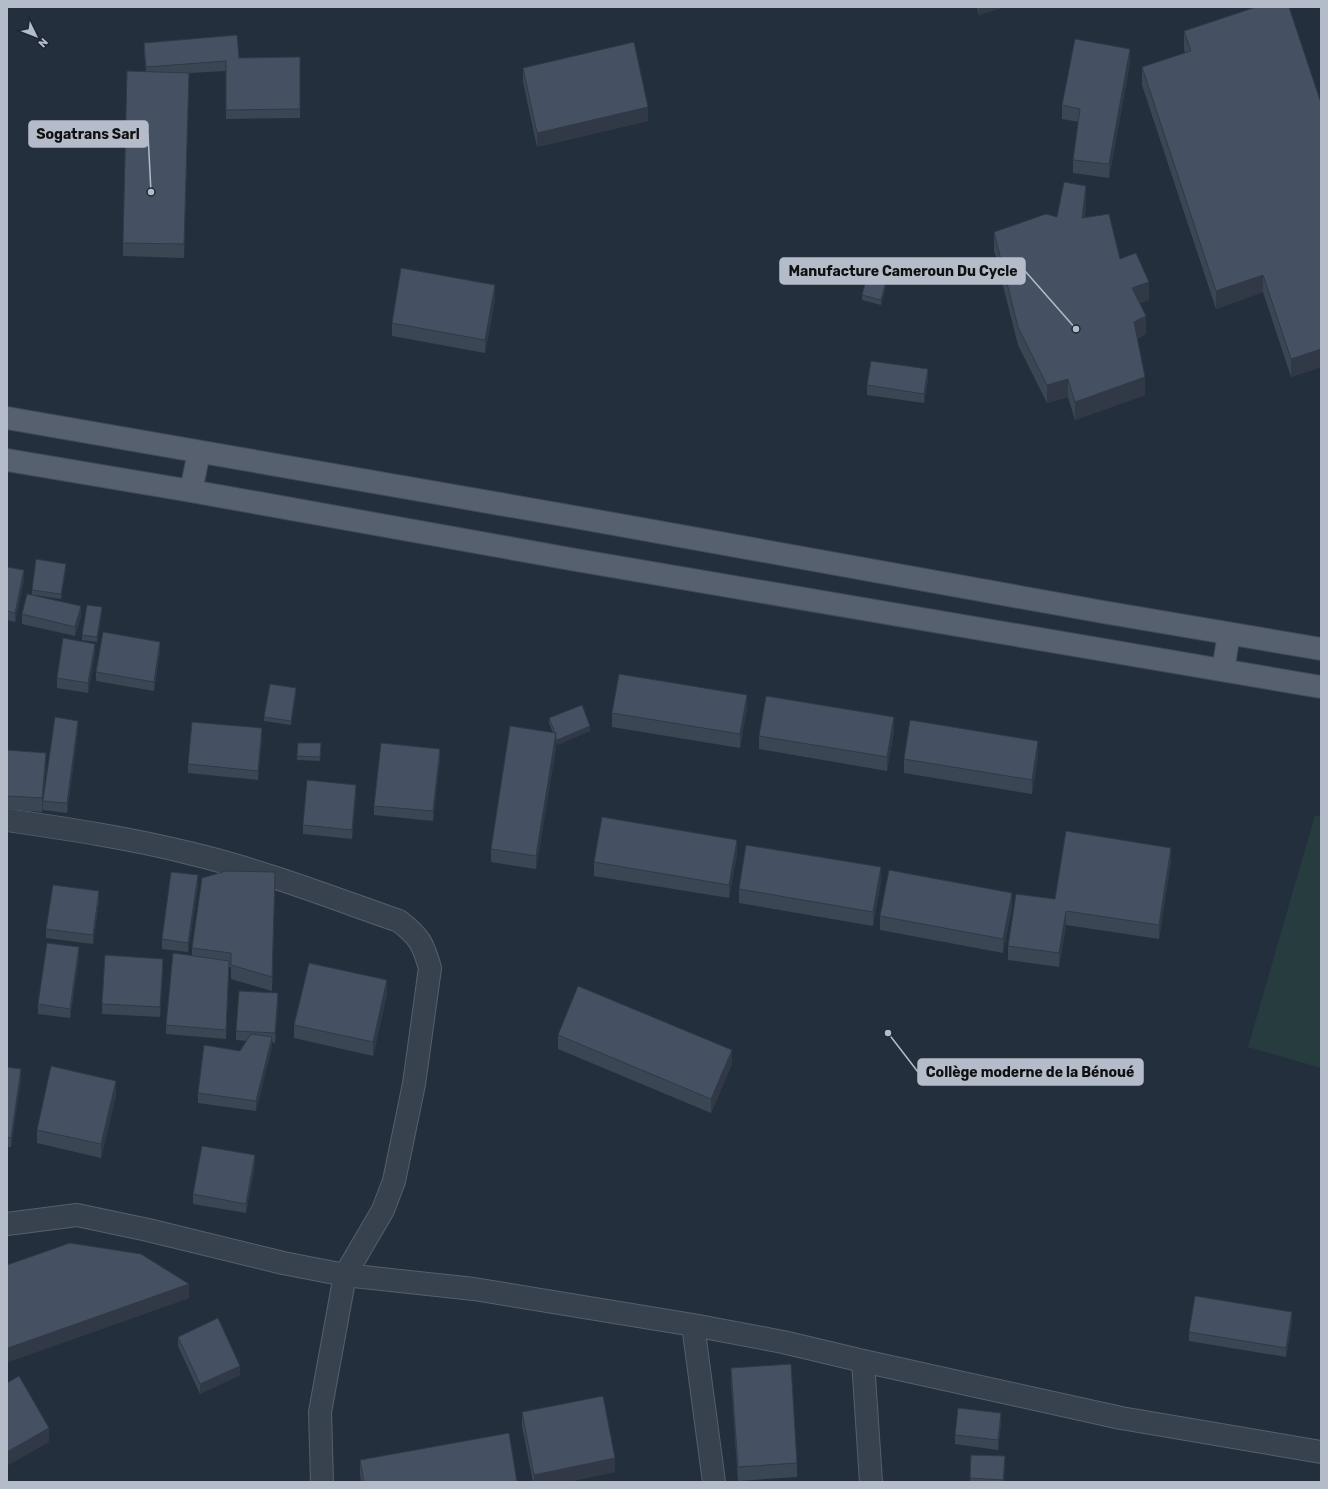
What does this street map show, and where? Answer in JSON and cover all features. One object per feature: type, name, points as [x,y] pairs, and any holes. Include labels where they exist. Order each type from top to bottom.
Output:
[{"type":"main road","points":[[7,418],[1321,649]]},
{"type":"main road","points":[[191,491],[200,452]]},
{"type":"main road","points":[[7,460],[191,491],[576,560],[1321,687]]},
{"type":"main road","points":[[1223,670],[1229,634]]},
{"type":"street","points":[[7,820],[95,833],[189,853],[265,874],[399,921],[414,932],[425,950],[430,968],[410,1099],[394,1181],[383,1210],[345,1275],[320,1412],[322,1482]]},
{"type":"street","points":[[7,1224],[77,1215],[148,1230],[283,1263],[345,1275],[474,1289],[693,1325],[783,1342],[1121,1418],[1321,1454]]},
{"type":"street","points":[[693,1325],[714,1482]]},
{"type":"street","points":[[863,1361],[871,1482]]},
{"type":"green space","points":[[1315,815],[1321,817],[1321,1068],[1248,1047]]},
{"type":"building","points":[[1256,7],[1289,7],[1321,103],[1321,349],[1291,359],[1263,275],[1216,291],[1142,67],[1191,51],[1184,31]]},
{"type":"building","points":[[237,35],[239,58],[300,57],[300,109],[226,110],[226,61],[146,67],[144,43]]},
{"type":"building","points":[[1075,39],[1130,49],[1109,164],[1073,160],[1080,109],[1062,105]]},
{"type":"building","points":[[634,42],[648,107],[537,133],[523,68]]},
{"type":"building","points":[[127,71],[189,73],[184,244],[123,243]]},
{"type":"building","points":[[1064,182],[1086,186],[1082,218],[1109,214],[1120,259],[1136,253],[1149,282],[1132,288],[1146,316],[1134,322],[1145,377],[1075,402],[1068,379],[1047,385],[1018,327],[994,232],[1046,214],[1057,217]]},
{"type":"building","points":[[401,268],[495,285],[485,340],[392,323]]},
{"type":"building","points":[[868,272],[887,277],[881,300],[862,295]]},
{"type":"building","points":[[871,361],[928,369],[924,394],[867,385]]},
{"type":"building","points":[[36,559],[66,564],[61,594],[32,590]]},
{"type":"building","points":[[7,567],[24,570],[15,613],[7,611]]},
{"type":"building","points":[[27,594],[81,606],[75,627],[22,614]]},
{"type":"building","points":[[87,605],[102,607],[97,637],[82,635]]},
{"type":"building","points":[[103,632],[160,642],[154,682],[96,672]]},
{"type":"building","points":[[63,638],[95,644],[88,683],[57,678]]},
{"type":"building","points":[[619,674],[747,695],[740,734],[612,713]]},
{"type":"building","points":[[270,684],[296,688],[291,721],[264,717]]},
{"type":"building","points":[[766,696],[894,717],[887,757],[759,736]]},
{"type":"building","points":[[582,705],[590,726],[557,740],[555,735],[556,733],[549,718]]},
{"type":"building","points":[[55,717],[78,721],[67,803],[43,801]]},
{"type":"building","points":[[910,720],[1038,741],[1032,780],[904,759]]},
{"type":"building","points":[[192,722],[262,728],[258,771],[188,764]]},
{"type":"building","points":[[510,726],[556,733],[536,856],[491,849]]},
{"type":"building","points":[[298,743],[321,743],[320,757],[297,756]]},
{"type":"building","points":[[381,743],[440,749],[433,811],[374,806]]},
{"type":"building","points":[[7,750],[46,753],[42,798],[7,796]]},
{"type":"building","points":[[307,780],[356,785],[352,830],[303,825]]},
{"type":"building","points":[[602,817],[737,840],[729,885],[594,862]]},
{"type":"building","points":[[1066,831],[1171,848],[1159,925],[1066,911],[1059,953],[1008,946],[1016,894],[1055,899]]},
{"type":"building","points":[[746,845],[881,867],[873,912],[739,889]]},
{"type":"building","points":[[889,870],[1012,893],[1003,939],[880,916]]},
{"type":"building","points":[[226,871],[275,872],[272,977],[231,965],[231,953],[192,948],[202,878]]},
{"type":"building","points":[[171,872],[198,875],[188,943],[162,939]]},
{"type":"building","points":[[53,885],[99,891],[93,935],[46,929]]},
{"type":"building","points":[[47,943],[79,947],[70,1009],[38,1004]]},
{"type":"building","points":[[173,953],[229,961],[226,1030],[166,1025]]},
{"type":"building","points":[[105,955],[163,959],[160,1007],[102,1004]]},
{"type":"building","points":[[309,963],[387,980],[373,1042],[294,1025]]},
{"type":"building","points":[[578,986],[732,1050],[711,1099],[558,1035]]},
{"type":"building","points":[[239,991],[278,993],[275,1033],[236,1031]]},
{"type":"building","points":[[251,1034],[272,1037],[256,1101],[198,1093],[204,1045],[240,1051]]},
{"type":"building","points":[[51,1066],[116,1081],[101,1144],[37,1130]]},
{"type":"building","points":[[7,1067],[21,1069],[11,1138],[7,1137]]},
{"type":"building","points":[[202,1146],[255,1155],[246,1204],[193,1194]]},
{"type":"building","points":[[70,1243],[141,1254],[189,1284],[8,1348],[7,1265]]},
{"type":"building","points":[[1195,1296],[1292,1312],[1286,1348],[1189,1332]]},
{"type":"building","points":[[218,1318],[240,1366],[200,1384],[178,1337]]},
{"type":"building","points":[[791,1364],[797,1463],[738,1467],[731,1368]]},
{"type":"building","points":[[19,1376],[49,1428],[7,1452],[7,1383]]},
{"type":"building","points":[[603,1396],[615,1458],[534,1475],[522,1412]]},
{"type":"building","points":[[958,1408],[1001,1413],[998,1440],[955,1435]]},
{"type":"building","points":[[509,1433],[517,1482],[364,1482],[360,1460]]},
{"type":"building","points":[[971,1455],[1005,1456],[1003,1480],[970,1478]]},
{"type":"place","name":"Sogatrans Sarl","points":[[151,192]]},
{"type":"place","name":"Manufacture Cameroun Du Cycle","points":[[1076,329]]},
{"type":"place","name":"Collège moderne de la Bénoué","points":[[888,1033]]}]
